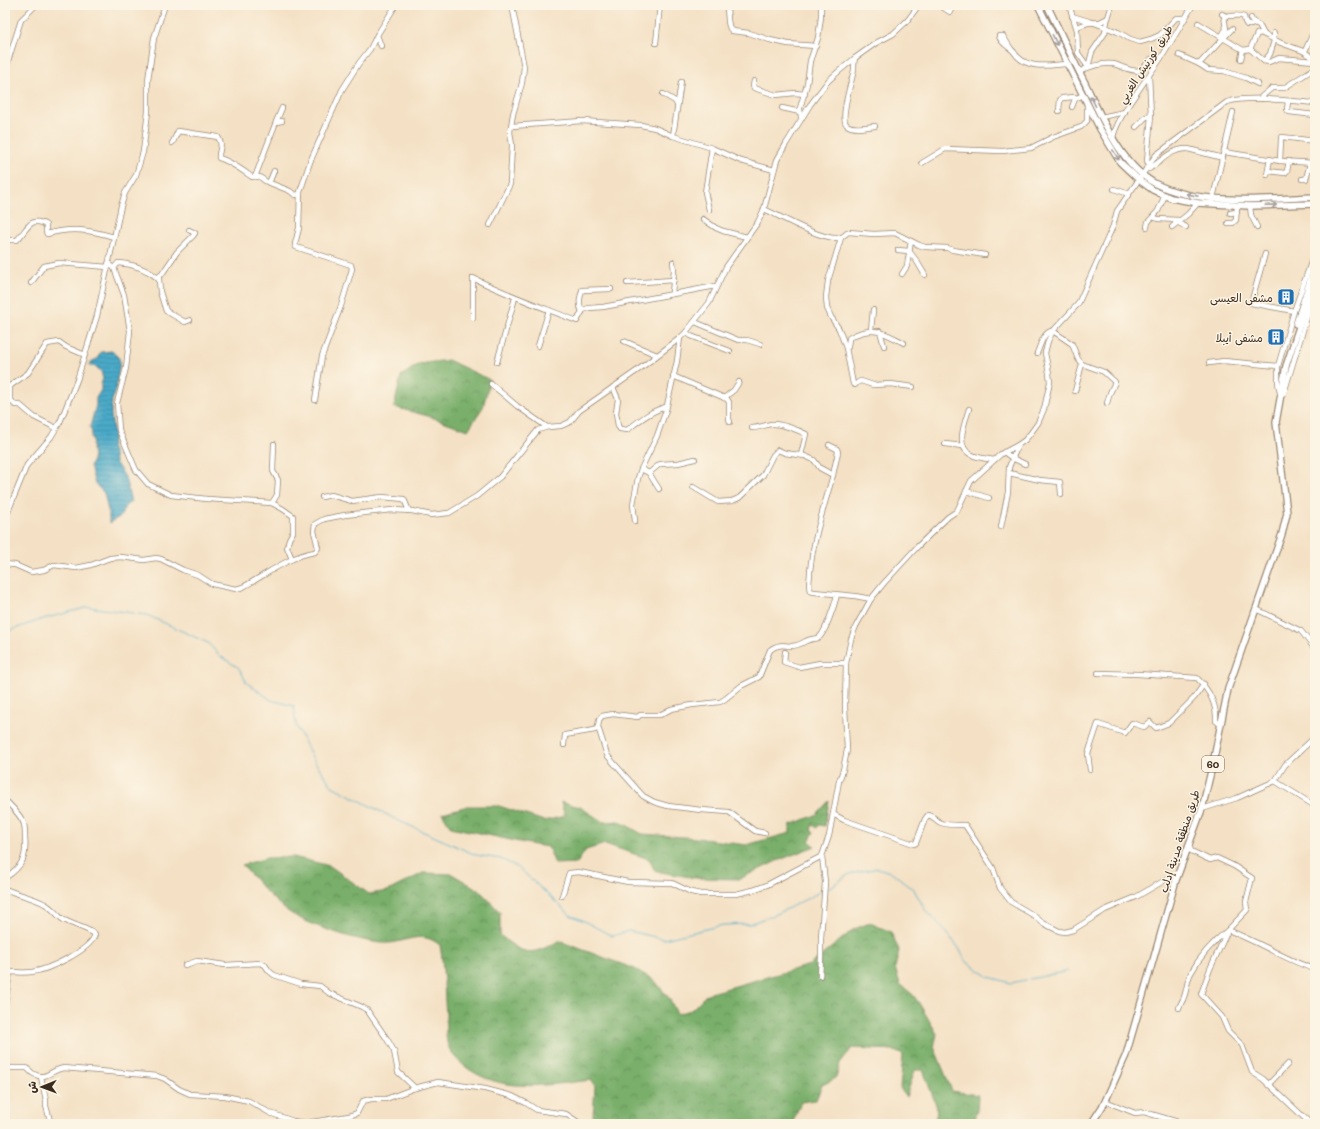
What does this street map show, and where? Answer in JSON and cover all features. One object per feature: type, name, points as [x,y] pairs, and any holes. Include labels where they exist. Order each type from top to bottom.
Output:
[{"type":"main road","points":[[1038,5],[1066,64],[1100,129],[1120,162],[1139,180],[1153,190],[1171,198],[1237,209],[1250,206],[1315,204]]},
{"type":"main road","points":[[1047,5],[1113,139],[1130,163],[1144,171],[1156,184],[1192,196],[1213,198],[1243,199],[1315,197]]},
{"type":"main road","name":"طريق منطقة مدينة إدلب","points":[[1281,394],[1282,368],[1315,265]]},
{"type":"main road","name":"طريق منطقة مدينة إدلب","points":[[1091,1124],[1105,1102],[1126,1055],[1179,872],[1202,809],[1228,689],[1282,534],[1287,513],[1276,422],[1286,366],[1315,279]]},
{"type":"street","points":[[5,67],[21,20],[36,5]]},
{"type":"street","points":[[5,519],[27,465],[51,437],[60,422],[77,380],[85,355],[97,316],[125,192],[136,175],[143,152],[148,112],[148,80],[154,38],[165,5]]},
{"type":"street","points":[[315,400],[322,356],[341,306],[352,269],[351,265],[296,247],[295,244],[300,228],[300,189],[310,162],[342,90],[370,49],[396,5]]},
{"type":"street","points":[[490,225],[510,184],[512,145],[510,132],[513,114],[522,83],[524,67],[512,5]]},
{"type":"street","points":[[656,43],[660,5]]},
{"type":"street","points":[[726,5],[729,15],[729,27],[732,31],[749,33],[780,43],[816,46]]},
{"type":"street","points":[[801,118],[800,108],[805,94],[810,61],[816,46],[821,17],[821,5]]},
{"type":"street","points":[[5,564],[16,565],[31,572],[44,570],[54,565],[76,568],[91,565],[110,558],[121,557],[144,560],[156,558],[198,575],[212,584],[236,589],[243,587],[292,559],[315,552],[318,548],[314,531],[315,524],[324,519],[344,515],[392,510],[431,515],[449,513],[456,509],[477,496],[500,477],[538,430],[548,427],[561,426],[570,422],[579,411],[658,355],[686,332],[709,303],[726,267],[758,222],[764,209],[777,160],[801,118],[828,81],[855,58],[876,43],[893,34],[907,21],[919,5]]},
{"type":"street","points":[[938,5],[950,12],[953,5]]},
{"type":"street","points":[[1069,5],[1076,27],[1078,51],[1088,67]]},
{"type":"street","points":[[1088,67],[1092,52],[1104,35],[1112,5]]},
{"type":"street","name":"طريق كورنيش الغربي","points":[[1113,139],[1114,132],[1125,112],[1193,5]]},
{"type":"street","points":[[1222,38],[1226,28],[1223,15],[1244,17],[1246,24],[1250,26],[1256,23]]},
{"type":"street","points":[[1072,16],[1092,22],[1140,42],[1160,35],[1175,19],[1181,17],[1185,18]]},
{"type":"street","points":[[1076,27],[1092,22],[1100,22],[1108,18]]},
{"type":"street","points":[[1251,18],[1252,21],[1259,25],[1264,34]]},
{"type":"street","points":[[1198,23],[1243,50],[1250,49],[1264,61],[1269,62],[1276,59],[1315,60]]},
{"type":"street","points":[[1199,64],[1232,29]]},
{"type":"street","points":[[1305,51],[1315,32]]},
{"type":"street","points":[[1250,49],[1257,34],[1259,33],[1281,43],[1305,51],[1315,60]]},
{"type":"street","points":[[1264,61],[1270,55],[1274,40],[1274,33]]},
{"type":"street","points":[[377,35],[381,46]]},
{"type":"street","points":[[1011,49],[1018,57],[1034,65],[1066,64]]},
{"type":"street","points":[[1241,59],[1243,50]]},
{"type":"street","points":[[1178,55],[1199,64],[1208,70],[1224,71],[1246,78],[1258,84]]},
{"type":"street","points":[[1270,55],[1276,59]]},
{"type":"street","points":[[855,58],[846,103],[844,118],[845,124],[849,126],[862,127],[875,126]]},
{"type":"street","points":[[1079,72],[1097,64],[1113,64],[1136,71],[1144,67],[1151,59]]},
{"type":"street","points":[[1261,99],[1264,94],[1272,88],[1284,88],[1315,68]]},
{"type":"street","points":[[1149,76],[1151,97],[1147,161],[1149,164]]},
{"type":"street","points":[[754,81],[752,86],[754,88],[776,95],[795,93],[805,94]]},
{"type":"street","points":[[673,136],[681,82]]},
{"type":"street","points":[[662,94],[675,101],[677,105]]},
{"type":"street","points":[[1072,107],[1075,100],[1083,95]]},
{"type":"street","points":[[1059,111],[1060,100],[1062,98],[1075,98],[1075,100]]},
{"type":"street","points":[[820,976],[825,882],[822,856],[829,836],[839,781],[847,750],[845,708],[846,663],[851,639],[856,626],[871,599],[918,546],[948,517],[957,511],[971,482],[1004,452],[1025,440],[1038,423],[1044,410],[1050,382],[1045,353],[1048,341],[1054,331],[1078,304],[1113,226],[1117,211],[1156,155],[1227,102],[1235,100],[1261,99],[1315,102]]},
{"type":"street","points":[[1288,101],[1287,110],[1289,112],[1315,115]]},
{"type":"street","points":[[922,163],[945,149],[1003,151],[1031,148],[1053,137],[1081,127],[1087,120],[1086,103]]},
{"type":"street","points":[[255,177],[282,108]]},
{"type":"street","points":[[782,108],[800,112]]},
{"type":"street","name":"طريق كورنيش الغربي","points":[[1101,117],[1125,112]]},
{"type":"street","points":[[1213,198],[1233,112]]},
{"type":"street","points":[[1136,127],[1146,117],[1150,116]]},
{"type":"street","points":[[276,122],[282,121]]},
{"type":"street","points":[[512,126],[582,121],[641,124],[712,148],[741,161],[774,170]]},
{"type":"street","points":[[172,143],[178,131],[218,137],[221,146],[218,156],[219,158],[226,160],[229,164],[252,177],[260,177],[265,181],[290,191],[295,195],[300,194]]},
{"type":"street","points":[[1280,161],[1282,137],[1315,141]]},
{"type":"street","points":[[709,210],[705,192],[712,148]]},
{"type":"street","points":[[1144,171],[1151,169],[1170,153],[1182,149],[1188,149],[1223,158]]},
{"type":"street","points":[[1224,152],[1280,161],[1313,163],[1306,179],[1302,179]]},
{"type":"street","points":[[1270,159],[1268,173],[1286,172],[1289,162]]},
{"type":"street","points":[[270,183],[274,171]]},
{"type":"street","points":[[1114,189],[1129,194]]},
{"type":"street","points":[[1146,227],[1148,222],[1158,211],[1165,195]]},
{"type":"street","points":[[1172,227],[1188,214],[1198,203]]},
{"type":"street","points":[[1250,206],[1257,227]]},
{"type":"street","points":[[764,209],[814,233],[837,239],[841,238]]},
{"type":"street","points":[[1230,213],[1237,209]]},
{"type":"street","points":[[1228,223],[1234,222],[1237,209]]},
{"type":"street","points":[[1153,217],[1178,221],[1186,227]]},
{"type":"street","points":[[703,219],[723,231],[747,237]]},
{"type":"street","points":[[5,240],[17,240],[31,222],[36,221],[42,222],[46,225],[47,234],[72,230],[83,230],[95,231],[114,237]]},
{"type":"street","points":[[157,278],[162,274],[177,252],[195,233],[189,230]]},
{"type":"street","points":[[913,387],[891,384],[873,385],[861,381],[854,385],[852,381],[850,361],[846,348],[839,329],[827,308],[826,297],[828,281],[841,238],[848,232],[874,234],[895,233],[925,247],[947,248],[985,255]]},
{"type":"street","points":[[902,274],[907,266],[911,241]]},
{"type":"street","points":[[898,250],[909,252],[925,275]]},
{"type":"street","points":[[1281,394],[1278,383],[1278,366],[1294,311],[1315,251]]},
{"type":"street","points":[[1265,254],[1251,303],[1294,311]]},
{"type":"street","points":[[672,294],[674,280],[673,262]]},
{"type":"street","points":[[31,283],[44,266],[59,263],[108,265],[114,268],[124,295],[130,331],[126,368],[117,404],[119,430],[136,470],[148,484],[171,495],[272,503],[283,509],[293,516],[293,532],[287,547],[292,559]]},
{"type":"street","points":[[114,268],[118,263],[130,264],[152,273],[159,280],[160,292],[166,311],[185,322],[190,320]]},
{"type":"street","points":[[473,318],[473,278],[515,298],[577,321],[583,310],[589,308],[603,307],[716,286]]},
{"type":"street","points":[[627,283],[674,280]]},
{"type":"street","points":[[582,312],[579,307],[582,290],[611,289]]},
{"type":"street","points":[[1281,394],[1284,392],[1315,291]]},
{"type":"street","points":[[497,362],[515,298]]},
{"type":"street","points":[[538,346],[549,310]]},
{"type":"street","points":[[871,330],[873,310]]},
{"type":"street","points":[[695,322],[738,340],[747,340],[760,344]]},
{"type":"street","points":[[846,348],[848,347],[849,338],[871,330],[880,331],[904,343]]},
{"type":"street","points":[[880,331],[884,346]]},
{"type":"street","points":[[1037,353],[1043,338],[1047,333],[1054,331]]},
{"type":"street","points":[[1054,331],[1072,344],[1078,359],[1082,364],[1104,372],[1115,382],[1107,403]]},
{"type":"street","points":[[686,332],[691,336],[730,351]]},
{"type":"street","points":[[636,521],[633,504],[641,469],[657,436],[666,407],[677,361],[680,338]]},
{"type":"street","points":[[624,341],[658,355]]},
{"type":"street","points":[[5,391],[28,373],[48,344],[59,342],[66,347],[85,355]]},
{"type":"street","points":[[1209,363],[1224,361],[1278,366]]},
{"type":"street","points":[[1075,391],[1082,364]]},
{"type":"street","points":[[673,376],[724,398],[729,402],[730,422]]},
{"type":"street","points":[[724,398],[734,390],[739,382]]},
{"type":"street","points":[[491,384],[517,406],[548,427]]},
{"type":"street","points":[[10,386],[10,399],[15,405],[20,405],[34,416],[56,428]]},
{"type":"street","points":[[613,387],[618,399],[616,413],[618,426],[620,429],[627,430],[644,417],[666,407]]},
{"type":"street","points":[[969,409],[963,429],[963,446],[970,455],[994,460]]},
{"type":"street","points":[[752,428],[774,424],[806,434],[801,455]]},
{"type":"street","points":[[272,503],[277,495],[278,480],[273,471],[274,444]]},
{"type":"street","points":[[944,444],[963,446]]},
{"type":"street","points":[[829,445],[837,449],[838,452],[833,475],[819,521],[810,564],[810,590],[814,592],[871,599]]},
{"type":"street","points":[[1001,527],[1008,492],[1009,467],[1018,445]]},
{"type":"street","points":[[693,487],[718,502],[732,501],[739,498],[763,474],[773,455],[778,450],[785,453],[801,455],[814,460],[820,468],[833,475]]},
{"type":"street","points":[[1004,452],[1012,458],[1026,464]]},
{"type":"street","points":[[650,474],[660,464],[678,463],[695,459]]},
{"type":"street","points":[[641,469],[650,474],[659,489]]},
{"type":"street","points":[[1009,473],[1040,480],[1060,482],[1061,494]]},
{"type":"street","points":[[966,491],[989,498]]},
{"type":"street","points":[[322,497],[331,495],[352,500],[382,497],[404,499],[409,511]]},
{"type":"street","points":[[765,833],[755,831],[729,812],[668,806],[654,802],[643,796],[607,754],[598,727],[599,720],[602,716],[613,714],[638,717],[640,715],[660,715],[671,709],[720,702],[741,686],[759,677],[770,650],[773,647],[782,645],[798,645],[821,636],[838,595]]},
{"type":"street","points":[[1256,609],[1301,631],[1315,649]]},
{"type":"street","points":[[784,652],[784,662],[799,667],[820,663],[846,663]]},
{"type":"street","points":[[1098,673],[1197,678],[1204,684],[1210,694],[1217,712],[1216,721],[1221,725]]},
{"type":"street","points":[[1090,770],[1088,754],[1098,724],[1125,733],[1132,723],[1144,727],[1150,722],[1156,728],[1169,723],[1194,698],[1204,684]]},
{"type":"street","points":[[564,745],[565,735],[587,732],[595,730],[598,727]]},
{"type":"street","points":[[1202,809],[1237,798],[1275,781],[1285,764],[1315,737]]},
{"type":"street","points":[[1275,781],[1315,806]]},
{"type":"street","points":[[5,800],[15,810],[24,824],[26,844],[22,863],[5,878]]},
{"type":"street","points":[[833,814],[844,820],[914,844],[916,843],[928,815],[931,815],[941,823],[965,825],[993,868],[1000,888],[1010,902],[1059,931],[1066,932],[1073,930],[1105,910],[1136,897],[1179,872]]},
{"type":"street","points":[[1179,1008],[1191,973],[1203,954],[1216,939],[1228,930],[1247,910],[1246,902],[1252,878],[1234,866],[1217,858],[1210,860],[1192,851],[1189,844]]},
{"type":"street","points":[[562,896],[569,873],[579,872],[628,882],[672,883],[691,892],[701,894],[736,894],[767,885],[822,856]]},
{"type":"street","points":[[5,888],[14,894],[46,904],[62,919],[95,934],[94,939],[78,954],[52,966],[33,972],[7,973],[5,1004]]},
{"type":"street","points":[[1228,930],[1285,958],[1315,969]]},
{"type":"street","points":[[1228,930],[1210,969],[1201,994],[1222,1018],[1228,1031],[1242,1045],[1252,1072],[1263,1079],[1312,1124]]},
{"type":"street","points":[[185,965],[197,961],[225,965],[260,963],[265,965],[274,975],[301,984],[320,986],[330,993],[362,1007],[370,1013],[375,1024],[394,1051],[398,1072],[414,1088]]},
{"type":"street","points":[[1268,1085],[1288,1064]]},
{"type":"street","points":[[5,1068],[27,1068],[32,1074],[41,1077],[64,1068],[157,1076],[190,1094],[225,1096],[249,1101],[270,1113],[293,1121],[306,1123],[350,1116],[357,1113],[363,1101],[372,1099],[386,1099],[414,1088],[438,1082],[485,1089],[512,1096],[537,1110],[566,1114],[581,1124]]},
{"type":"street","points":[[41,1077],[51,1124]]},
{"type":"street","points":[[1105,1102],[1135,1113],[1144,1112],[1185,1124]]},
{"type":"green space","points":[[448,360],[490,380],[483,407],[468,430],[428,416],[394,407],[401,376],[419,364]]},
{"type":"green space","points":[[829,801],[825,826],[819,825],[817,828],[813,825],[811,829],[814,832],[809,841],[815,846],[777,861],[739,879],[696,878],[655,871],[649,859],[605,844],[586,850],[577,863],[555,864],[548,847],[451,827],[442,813],[468,806],[499,806],[544,821],[565,816],[561,802],[580,807],[603,822],[619,821],[642,834],[697,838],[746,845],[790,833],[790,825],[816,815]]},
{"type":"green space","points":[[294,857],[330,866],[369,894],[388,891],[423,873],[452,874],[479,890],[500,912],[500,935],[515,947],[528,952],[541,949],[559,941],[635,969],[654,980],[669,998],[677,1014],[691,1010],[707,994],[810,965],[854,929],[870,923],[891,932],[899,950],[895,968],[900,984],[913,995],[919,1003],[937,1034],[934,1047],[952,1091],[978,1095],[977,1111],[972,1124],[930,1124],[936,1117],[937,1107],[923,1070],[915,1070],[906,1097],[900,1088],[903,1055],[893,1050],[852,1048],[840,1063],[836,1078],[822,1085],[816,1100],[801,1102],[792,1124],[616,1124],[593,1116],[595,1086],[591,1080],[524,1086],[492,1080],[476,1074],[462,1064],[449,1048],[446,1035],[444,980],[440,945],[432,940],[418,937],[390,943],[371,942],[343,935],[313,924],[288,912],[242,865],[267,858]]},
{"type":"water","points":[[112,351],[119,358],[120,362],[116,389],[112,401],[111,414],[114,437],[111,447],[115,462],[125,477],[131,502],[125,506],[121,516],[109,523],[109,515],[104,493],[95,484],[90,466],[93,460],[93,441],[90,427],[96,405],[96,398],[101,390],[103,379],[101,371],[95,366],[89,366],[91,362],[97,359],[101,352]]},
{"type":"waterway","points":[[5,632],[43,619],[89,607],[147,615],[208,643],[220,656],[239,668],[247,683],[271,700],[294,706],[296,725],[313,759],[332,786],[397,820],[476,855],[501,859],[519,868],[570,915],[612,936],[629,931],[664,939],[723,925],[749,924],[779,913],[822,891]]},
{"type":"waterway","points":[[826,889],[849,874],[878,868],[893,873],[914,890],[926,911],[943,928],[958,947],[967,962],[989,977],[1011,983],[1068,971]]},
{"type":"place","name":"مشفى العيسى","points":[[1286,297]]},
{"type":"place","name":"مشفى أيبلا","points":[[1276,337]]}]
